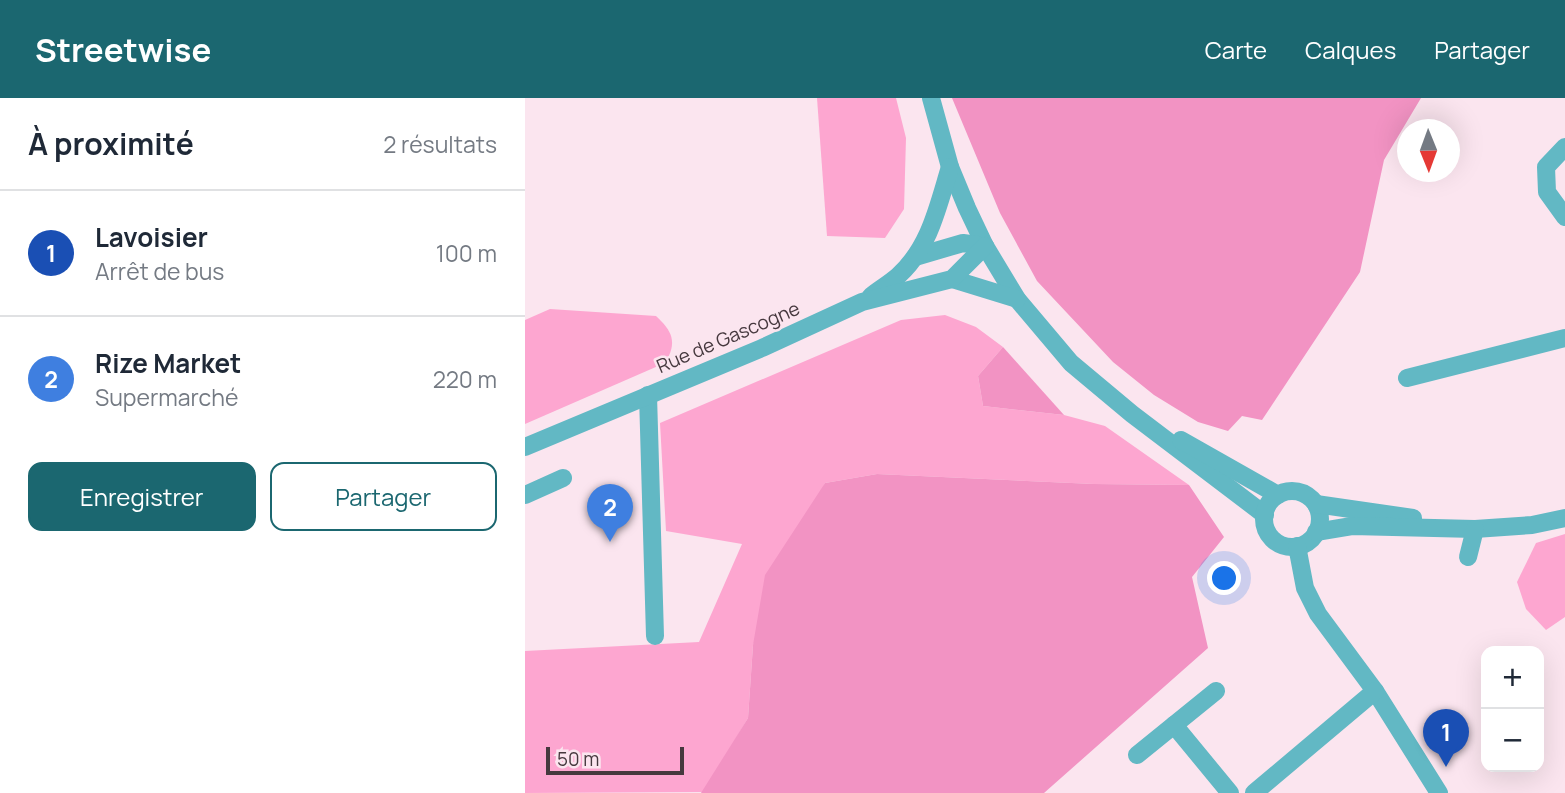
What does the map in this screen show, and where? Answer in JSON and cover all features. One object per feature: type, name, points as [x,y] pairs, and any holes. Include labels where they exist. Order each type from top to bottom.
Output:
[{"type":"street","points":[[931,98],[950,167],[985,246],[1017,299],[1071,363],[1132,414],[1265,515]]},
{"type":"street","points":[[1565,147],[1546,167],[1547,192],[1565,217]]},
{"type":"street","points":[[862,302],[898,276],[915,257],[932,227],[950,167]]},
{"type":"street","points":[[915,257],[963,243],[985,246]]},
{"type":"street","points":[[985,246],[952,279],[1017,299]]},
{"type":"street","name":"Rue de Gascogne","points":[[525,447],[762,348],[862,302],[952,279]]},
{"type":"street","points":[[1407,378],[1565,338]]},
{"type":"street","points":[[649,395],[655,636]]},
{"type":"street","points":[[1132,414],[1278,495]]},
{"type":"street","points":[[525,495],[563,478]]},
{"type":"street","points":[[1316,504],[1320,518],[1311,538],[1297,546],[1289,546],[1273,539],[1268,532],[1265,515],[1267,507],[1278,495],[1294,491],[1303,493],[1316,504],[1475,529]]},
{"type":"street","points":[[1316,532],[1352,526],[1475,529],[1532,525],[1565,518]]},
{"type":"street","points":[[1468,557],[1475,529]]},
{"type":"street","points":[[1297,546],[1305,588],[1318,614],[1375,691],[1439,793]]},
{"type":"street","points":[[1137,755],[1216,691]]},
{"type":"street","points":[[1254,793],[1375,691]]},
{"type":"street","points":[[1174,725],[1230,793]]},
{"type":"shaded area","points":[[817,98],[896,98],[906,138],[904,209],[885,238],[827,236]]},
{"type":"shaded area","points":[[952,98],[1421,98],[1408,119],[1397,119],[1397,138],[1384,160],[1360,272],[1262,420],[1242,416],[1228,431],[1198,422],[1154,395],[1113,362],[1037,281],[1000,213]]},
{"type":"shaded area","points":[[550,309],[656,316],[671,337],[669,356],[665,363],[525,424],[525,320]]},
{"type":"shaded area","points":[[945,315],[976,327],[1003,347],[978,376],[983,406],[1064,415],[1105,426],[1189,485],[1094,484],[877,474],[825,483],[753,645],[748,718],[704,792],[525,793],[525,651],[699,642],[742,544],[666,531],[660,423],[901,320]]},
{"type":"shaded area","points":[[1003,347],[1064,415],[983,406],[978,376]]},
{"type":"shaded area","points":[[877,474],[1094,484],[1189,485],[1224,537],[1192,577],[1208,648],[1044,793],[701,793],[748,718],[753,645],[765,575],[825,483]]},
{"type":"shaded area","points":[[1565,534],[1565,617],[1546,630],[1526,609],[1517,582],[1536,543]]},
{"type":"place","name":"Rize Market","points":[[610,542]]},
{"type":"place","name":"Lavoisier","points":[[1446,767]]}]
